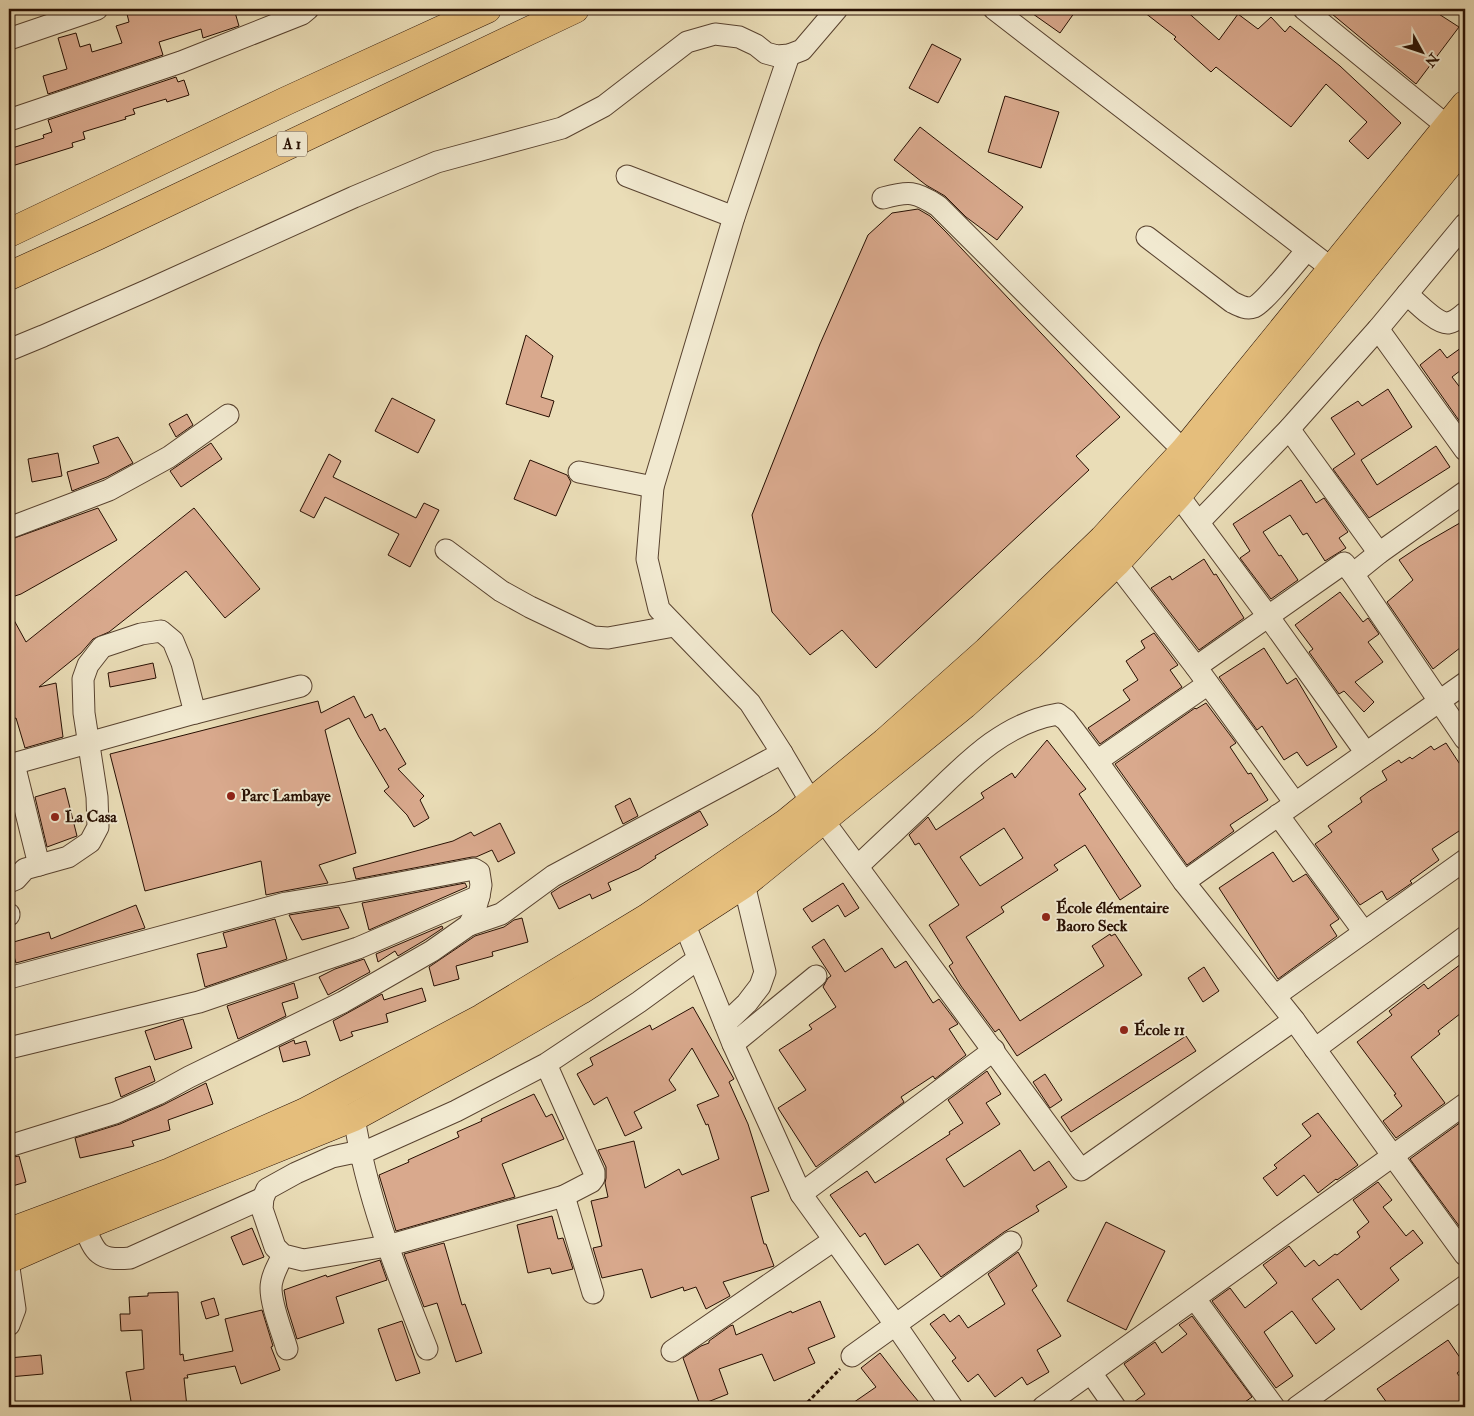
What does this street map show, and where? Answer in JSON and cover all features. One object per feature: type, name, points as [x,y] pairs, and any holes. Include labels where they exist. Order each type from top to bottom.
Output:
[{"type":"highway","name":"A 1","points":[[9,233],[294,97],[487,9]]},
{"type":"highway","name":"A 1","points":[[9,276],[106,232],[575,9]]},
{"type":"highway","points":[[9,1232],[170,1172],[305,1112],[482,1018],[647,918],[786,823],[817,811],[964,705],[1030,646],[1116,563],[1178,495],[1302,345],[1456,135],[1465,105]]},
{"type":"highway","points":[[9,1259],[84,1226],[354,1117],[486,1045],[581,990],[744,884],[885,742],[987,651],[1104,539],[1184,451],[1331,268],[1456,135]]},
{"type":"street","points":[[9,39],[97,9]]},
{"type":"street","points":[[9,120],[181,62],[302,14],[308,9]]},
{"type":"street","points":[[9,350],[148,290],[354,196],[437,162],[562,128],[604,106],[688,42],[715,34],[739,37],[777,56],[789,55],[802,50],[837,9]]},
{"type":"street","points":[[994,9],[1331,268]]},
{"type":"street","points":[[1304,9],[1456,135]]},
{"type":"street","points":[[789,55],[734,217],[654,488],[647,559],[658,609],[750,703],[817,811],[1081,1170],[1294,1020]]},
{"type":"street","points":[[627,176],[734,217]]},
{"type":"street","points":[[883,198],[905,192],[924,197],[938,206],[1184,451]]},
{"type":"street","points":[[1199,522],[1289,429],[1378,329],[1465,224]]},
{"type":"street","points":[[1147,237],[1232,302],[1244,308],[1254,307],[1307,250]]},
{"type":"street","points":[[1407,294],[1438,320],[1446,324],[1453,322],[1465,313]]},
{"type":"street","points":[[1378,329],[1465,450]]},
{"type":"street","points":[[9,528],[109,490],[169,457],[228,415]]},
{"type":"street","points":[[1289,429],[1380,553]]},
{"type":"street","points":[[579,472],[654,488]]},
{"type":"street","points":[[1353,574],[1465,492]]},
{"type":"street","points":[[1178,495],[1366,753]]},
{"type":"street","points":[[446,550],[501,591],[593,637],[608,638],[674,626]]},
{"type":"street","points":[[1116,563],[1202,676],[1364,932]]},
{"type":"street","points":[[1097,761],[1202,676],[1268,616],[1344,563],[1465,739]]},
{"type":"street","points":[[24,866],[68,857],[90,842],[98,827],[97,797],[84,713],[83,679],[88,665],[102,647],[141,634],[161,631],[173,641],[182,663],[195,713]]},
{"type":"street","points":[[1184,882],[1465,683]]},
{"type":"street","points":[[9,882],[16,879],[24,866],[11,765],[195,713],[301,686]]},
{"type":"street","points":[[858,866],[972,758],[1005,733],[1046,716],[1058,714],[1066,720],[1097,761],[1184,882],[1294,1020],[1465,1255]]},
{"type":"street","points":[[9,1146],[115,1113],[158,1094],[343,1002],[432,951],[469,925],[501,914],[553,876],[782,753]]},
{"type":"street","points":[[1275,996],[1465,860]]},
{"type":"street","points":[[9,978],[286,903],[474,868],[479,872],[481,885],[474,917],[469,925]]},
{"type":"street","points":[[725,1024],[747,1003],[760,986],[765,972],[744,884]]},
{"type":"street","points":[[9,1048],[199,1002],[358,948],[479,896]]},
{"type":"street","points":[[684,924],[732,1044],[801,1194],[895,1324],[952,1407]]},
{"type":"street","points":[[1315,1049],[1465,937]]},
{"type":"street","points":[[546,1064],[594,1172],[594,1178],[590,1182],[564,1196],[387,1246],[303,1260],[283,1256],[276,1246],[262,1209],[262,1198],[267,1190],[296,1173],[332,1157],[351,1153],[360,1154],[456,1111],[546,1064],[698,959]]},
{"type":"street","points":[[732,1044],[816,976]]},
{"type":"street","points":[[801,1194],[994,1050]]},
{"type":"street","points":[[1043,1407],[1465,1104]]},
{"type":"street","points":[[354,1117],[360,1154],[387,1246],[427,1349]]},
{"type":"street","points":[[564,1196],[593,1292]]},
{"type":"street","points":[[84,1226],[94,1250],[98,1254],[119,1259],[130,1258],[262,1198]]},
{"type":"street","points":[[672,1351],[834,1240]]},
{"type":"street","points":[[852,1356],[1011,1242]]},
{"type":"street","points":[[283,1256],[270,1286],[287,1349]]},
{"type":"street","points":[[9,1268],[15,1309],[9,1325]]},
{"type":"street","points":[[1296,1407],[1465,1286]]},
{"type":"street","points":[[1195,1299],[1274,1407]]},
{"type":"street","points":[[1091,1373],[1114,1407]]},
{"type":"path","points":[[803,1407],[852,1356]]},
{"type":"building","points":[[145,9],[234,9],[239,26],[203,38],[201,29],[159,42],[163,55],[48,94],[43,76],[67,69],[58,38],[76,33],[80,47],[90,44],[92,52],[122,43],[116,26],[129,22],[127,14]]},
{"type":"building","points":[[1026,9],[1077,9],[1060,33]]},
{"type":"building","points":[[1140,9],[1184,9],[1219,40],[1238,14],[1258,29],[1271,17],[1285,32],[1290,26],[1340,66],[1401,123],[1368,159],[1349,141],[1367,122],[1326,84],[1291,127],[1216,67],[1211,72],[1174,39],[1176,37]]},
{"type":"building","points":[[1326,9],[1431,9],[1459,27],[1416,84]]},
{"type":"building","points":[[932,44],[961,59],[938,103],[909,88]]},
{"type":"building","points":[[176,77],[178,82],[184,80],[189,95],[167,102],[166,99],[133,109],[135,114],[125,117],[126,119],[83,132],[85,139],[72,143],[73,147],[12,166],[9,149],[44,138],[43,135],[52,132],[48,120]]},
{"type":"building","points":[[1005,96],[1059,112],[1041,168],[988,152]]},
{"type":"building","points":[[920,127],[1023,207],[997,240],[966,217],[945,196],[926,185],[894,160]]},
{"type":"building","points":[[918,209],[930,216],[946,232],[1120,417],[1076,456],[1089,470],[876,668],[842,630],[810,655],[772,612],[752,515],[820,344],[868,235],[892,213]]},
{"type":"building","points":[[526,335],[553,356],[541,397],[554,401],[549,417],[506,404]]},
{"type":"building","points":[[1465,345],[1465,367],[1452,377],[1465,394],[1465,429],[1420,365],[1440,349],[1447,358]]},
{"type":"building","points":[[1388,389],[1412,427],[1361,460],[1377,485],[1436,446],[1450,467],[1369,518],[1333,469],[1355,454],[1331,418],[1358,401],[1362,406]]},
{"type":"building","points":[[392,398],[435,420],[418,453],[375,431]]},
{"type":"building","points":[[187,414],[193,425],[176,437],[169,424]]},
{"type":"building","points":[[118,437],[133,463],[107,477],[72,491],[67,472],[99,463],[93,446]]},
{"type":"building","points":[[211,443],[222,459],[181,487],[170,471]]},
{"type":"building","points":[[58,453],[62,476],[32,482],[28,459]]},
{"type":"building","points":[[329,454],[341,461],[333,477],[416,518],[424,503],[439,510],[410,567],[388,555],[399,534],[325,497],[314,518],[300,511]]},
{"type":"building","points":[[530,460],[567,475],[571,482],[556,516],[514,499]]},
{"type":"building","points":[[1301,480],[1316,503],[1324,498],[1348,532],[1339,538],[1346,548],[1325,561],[1307,533],[1303,535],[1290,515],[1263,532],[1298,580],[1271,599],[1240,558],[1250,551],[1233,524]]},
{"type":"building","points":[[98,508],[117,540],[21,594],[9,598],[9,540]]},
{"type":"building","points":[[194,508],[260,589],[225,618],[186,571],[109,632],[93,639],[81,653],[39,687],[56,683],[63,737],[25,748],[16,718],[9,720],[9,611],[26,642]]},
{"type":"building","points":[[1465,520],[1465,644],[1433,669],[1387,602],[1413,580],[1399,560]]},
{"type":"building","points":[[1204,559],[1214,575],[1216,574],[1244,618],[1199,650],[1151,588],[1170,576],[1172,580]]},
{"type":"building","points":[[1340,592],[1363,622],[1368,618],[1379,634],[1368,642],[1383,662],[1355,682],[1374,702],[1364,712],[1344,691],[1339,694],[1309,652],[1313,649],[1295,625]]},
{"type":"building","points":[[1154,633],[1178,665],[1170,670],[1182,687],[1100,744],[1088,728],[1130,700],[1123,690],[1138,680],[1126,661],[1145,648],[1141,641]]},
{"type":"building","points":[[1264,648],[1287,684],[1296,678],[1337,747],[1307,766],[1297,752],[1284,760],[1262,726],[1257,730],[1219,677]]},
{"type":"building","points":[[153,663],[156,678],[110,687],[108,673]]},
{"type":"building","name":"Parc Lambaye","points":[[354,696],[365,718],[372,714],[380,731],[385,728],[406,764],[398,769],[424,796],[420,800],[429,818],[414,827],[407,815],[384,791],[389,787],[349,718],[325,730],[356,853],[319,865],[328,883],[266,895],[261,861],[145,891],[110,754],[318,701],[321,713]]},
{"type":"building","points":[[1206,703],[1236,743],[1230,747],[1248,774],[1251,773],[1268,800],[1230,825],[1234,831],[1187,865],[1115,764],[1195,708]]},
{"type":"building","points":[[1047,740],[1086,789],[1079,794],[1141,886],[1120,900],[1085,845],[1054,865],[1058,870],[1001,907],[1004,912],[966,937],[1020,1021],[1104,966],[1092,946],[1110,934],[1111,936],[1115,934],[1142,975],[1017,1056],[999,1029],[995,1032],[961,986],[949,966],[953,963],[929,925],[959,905],[919,843],[915,845],[909,835],[928,817],[936,830],[984,798],[981,793],[1012,773],[1015,778]],"holes":[[[1004,828],[1023,858],[980,886],[960,857]]]},
{"type":"building","points":[[1446,743],[1465,772],[1465,827],[1432,849],[1439,860],[1410,881],[1412,883],[1387,900],[1382,891],[1360,905],[1315,844],[1332,832],[1328,826],[1362,802],[1360,798],[1387,780],[1382,771],[1399,760],[1401,763],[1410,757],[1412,759],[1431,746],[1434,750]]},
{"type":"building","name":"La Casa","points":[[65,788],[77,836],[47,847],[35,797]]},
{"type":"building","points":[[630,798],[638,816],[623,824],[615,806]]},
{"type":"building","points":[[700,811],[708,825],[655,856],[656,858],[639,869],[608,883],[611,890],[592,899],[590,894],[559,909],[551,893]]},
{"type":"building","points":[[500,823],[515,853],[498,862],[492,850],[476,857],[356,879],[353,868],[453,841],[471,832],[474,836]]},
{"type":"building","points":[[1273,852],[1293,882],[1306,874],[1339,919],[1330,925],[1337,936],[1278,979],[1219,888]]},
{"type":"building","points":[[465,883],[467,887],[369,930],[362,903]]},
{"type":"building","points":[[843,883],[859,908],[845,917],[838,905],[812,922],[803,909]]},
{"type":"building","points":[[136,905],[145,928],[16,963],[10,943],[49,932],[51,939]]},
{"type":"building","points":[[339,907],[349,928],[302,940],[289,915]]},
{"type":"building","points":[[522,918],[528,942],[492,952],[493,956],[456,966],[459,979],[434,986],[429,967],[475,936],[504,927],[514,920]]},
{"type":"building","points":[[275,919],[287,959],[205,987],[197,954],[227,947],[223,933]]},
{"type":"building","points":[[442,926],[443,928],[398,956],[395,951],[378,962],[376,954]]},
{"type":"building","points":[[824,939],[845,972],[882,948],[895,968],[906,961],[933,1003],[939,999],[958,1024],[949,1029],[966,1055],[935,1079],[933,1076],[901,1097],[904,1102],[816,1167],[778,1108],[806,1090],[779,1050],[812,1029],[809,1025],[836,1007],[823,987],[831,976],[812,947]]},
{"type":"building","points":[[364,959],[370,972],[328,995],[319,977]]},
{"type":"building","points":[[1465,961],[1465,1010],[1438,1031],[1440,1034],[1411,1057],[1445,1103],[1396,1138],[1383,1121],[1402,1106],[1394,1095],[1396,1094],[1357,1042],[1392,1015],[1389,1011],[1424,984],[1428,989]]},
{"type":"building","points":[[1204,967],[1219,991],[1203,1002],[1188,978]]},
{"type":"building","points":[[294,983],[298,998],[282,1003],[286,1016],[238,1039],[227,1006]]},
{"type":"building","points":[[422,988],[426,1001],[386,1014],[388,1022],[351,1032],[353,1036],[340,1041],[333,1021],[382,994],[384,1000]]},
{"type":"building","points":[[693,1007],[734,1079],[729,1082],[748,1124],[769,1191],[751,1197],[764,1244],[766,1244],[774,1266],[723,1282],[730,1296],[706,1309],[696,1287],[684,1291],[683,1287],[651,1298],[642,1269],[602,1278],[593,1248],[602,1246],[591,1201],[608,1197],[605,1183],[606,1167],[598,1150],[634,1141],[645,1188],[679,1169],[682,1175],[719,1159],[708,1124],[706,1125],[697,1105],[719,1096],[692,1048],[669,1080],[676,1090],[634,1112],[642,1128],[625,1136],[607,1097],[594,1105],[577,1074],[593,1065],[590,1058],[650,1025],[652,1030]]},
{"type":"building","points":[[183,1019],[192,1048],[155,1060],[145,1031]]},
{"type":"building","points":[[1186,1036],[1196,1051],[1071,1132],[1061,1117]]},
{"type":"building","points":[[294,1040],[295,1044],[306,1041],[310,1055],[283,1062],[279,1047]]},
{"type":"building","points":[[150,1066],[155,1081],[121,1097],[115,1078]]},
{"type":"building","points":[[987,1071],[1001,1094],[986,1103],[1000,1124],[946,1159],[964,1187],[1020,1150],[1034,1171],[1049,1161],[1067,1187],[1036,1206],[1039,1211],[1004,1232],[941,1277],[918,1244],[885,1265],[865,1233],[860,1237],[830,1195],[867,1171],[875,1183],[950,1134],[949,1132],[963,1123],[948,1100]]},
{"type":"building","points":[[1045,1074],[1062,1100],[1050,1108],[1033,1082]]},
{"type":"building","points":[[206,1083],[213,1104],[168,1120],[170,1130],[132,1141],[134,1146],[80,1158],[75,1138],[120,1124]]},
{"type":"building","points":[[534,1094],[546,1117],[552,1114],[564,1139],[502,1164],[515,1197],[396,1231],[379,1175],[459,1137],[457,1132]]},
{"type":"building","points":[[1318,1113],[1358,1165],[1318,1193],[1304,1175],[1277,1196],[1263,1178],[1277,1168],[1274,1165],[1311,1136],[1302,1124]]},
{"type":"building","points":[[1461,1122],[1465,1128],[1465,1234],[1410,1159]]},
{"type":"building","points":[[19,1156],[26,1182],[9,1187],[9,1158]]},
{"type":"building","points":[[1378,1182],[1392,1200],[1383,1207],[1406,1236],[1413,1230],[1423,1243],[1390,1268],[1399,1280],[1361,1310],[1338,1279],[1312,1299],[1335,1329],[1316,1344],[1292,1311],[1264,1332],[1293,1376],[1276,1388],[1212,1301],[1230,1288],[1245,1308],[1277,1283],[1263,1265],[1289,1246],[1305,1267],[1314,1260],[1319,1266],[1335,1254],[1337,1255],[1360,1237],[1357,1232],[1369,1222],[1353,1200]]},
{"type":"building","points":[[552,1216],[558,1239],[563,1238],[573,1269],[552,1274],[550,1268],[528,1273],[517,1225]]},
{"type":"building","points":[[1106,1222],[1165,1251],[1126,1330],[1067,1301]]},
{"type":"building","points":[[252,1228],[264,1257],[243,1265],[231,1237]]},
{"type":"building","points":[[444,1243],[462,1305],[465,1304],[482,1353],[456,1362],[437,1303],[424,1307],[404,1254]]},
{"type":"building","points":[[1018,1252],[1037,1286],[1032,1290],[1061,1336],[1037,1350],[1049,1372],[1027,1385],[1022,1377],[995,1397],[978,1374],[968,1382],[952,1361],[956,1358],[930,1324],[944,1314],[950,1322],[959,1315],[968,1328],[1005,1304],[988,1274]]},
{"type":"building","points":[[380,1260],[387,1280],[336,1297],[344,1323],[297,1339],[284,1290],[326,1275],[327,1277]]},
{"type":"building","points":[[178,1292],[180,1355],[183,1354],[184,1361],[233,1351],[225,1319],[262,1310],[273,1346],[271,1347],[280,1370],[241,1384],[235,1366],[187,1375],[188,1378],[184,1378],[187,1407],[132,1407],[126,1372],[144,1369],[142,1330],[121,1331],[120,1314],[130,1314],[129,1297],[148,1296],[148,1293]]},
{"type":"building","points":[[214,1298],[219,1315],[206,1319],[201,1302]]},
{"type":"building","points":[[820,1301],[835,1337],[808,1348],[815,1363],[774,1381],[762,1354],[719,1369],[728,1394],[700,1405],[683,1358],[709,1343],[709,1341],[730,1326],[733,1325],[736,1335],[791,1311],[792,1313]]},
{"type":"building","points":[[1192,1316],[1252,1397],[1238,1407],[1127,1407],[1145,1394],[1124,1364],[1155,1342],[1162,1353],[1187,1334],[1179,1325]]},
{"type":"building","points":[[402,1321],[420,1373],[396,1381],[378,1329]]},
{"type":"building","points":[[1448,1340],[1465,1365],[1457,1373],[1465,1384],[1465,1397],[1450,1407],[1390,1407],[1377,1389]]},
{"type":"building","points":[[880,1353],[923,1407],[847,1407],[876,1387],[861,1368]]},
{"type":"building","points":[[41,1355],[43,1374],[9,1377],[9,1358]]},
{"type":"place","name":"Parc Lambaye","points":[[231,796]]},
{"type":"place","name":"La Casa","points":[[55,817]]},
{"type":"place","name":"École élémentaire Baoro Seck","points":[[1046,917]]},
{"type":"place","name":"École 11","points":[[1124,1030]]}]
